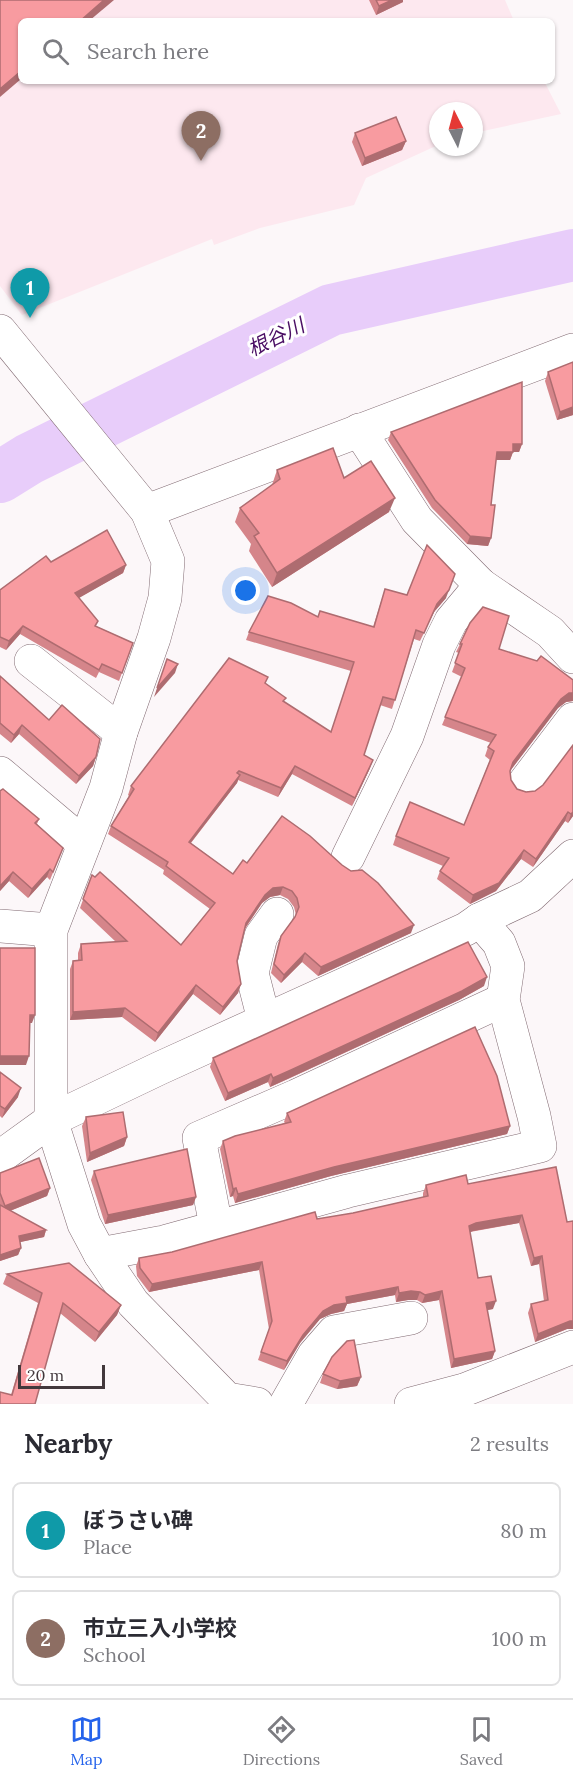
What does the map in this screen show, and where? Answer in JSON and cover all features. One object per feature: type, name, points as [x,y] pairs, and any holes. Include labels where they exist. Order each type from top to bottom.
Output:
[{"type":"street","points":[[8,341],[142,504],[168,561],[165,598],[154,638],[121,732],[106,788],[51,930],[51,1120],[84,1224],[100,1254],[133,1303],[227,1399],[257,1404]]},
{"type":"street","points":[[142,504],[359,430],[573,350]]},
{"type":"street","points":[[359,430],[417,520],[481,585],[550,632],[573,657]]},
{"type":"street","points":[[348,857],[407,736],[439,645],[451,621],[481,585]]},
{"type":"street","points":[[31,661],[121,732]]},
{"type":"street","points":[[525,782],[573,719]]},
{"type":"street","points":[[0,773],[84,844]]},
{"type":"street","points":[[0,1157],[51,1120],[466,929],[479,920],[530,896],[573,856]]},
{"type":"street","points":[[264,1020],[252,973],[261,936],[277,914]]},
{"type":"street","points":[[100,1254],[164,1242],[348,1191],[540,1146],[503,1000],[508,966],[499,943],[479,920]]},
{"type":"street","points":[[0,926],[51,930]]},
{"type":"street","points":[[216,1226],[199,1138],[296,1096],[503,1000]]},
{"type":"street","points":[[286,1404],[314,1355],[334,1332],[411,1318]]},
{"type":"street","points":[[411,1404],[464,1390],[573,1347]]},
{"type":"shaded area","points":[[0,0],[505,0],[513,18],[18,18],[18,84],[546,84],[561,114],[483,131],[483,102],[429,102],[429,149],[366,178],[354,205],[260,228],[214,245],[212,239],[22,315],[0,286]]},
{"type":"building","points":[[0,0],[104,0],[83,18],[18,18],[18,74],[0,89]]},
{"type":"building","points":[[376,0],[392,0],[379,6]]},
{"type":"building","points":[[396,117],[406,141],[365,158],[355,133]]},
{"type":"building","points":[[573,362],[573,407],[560,412],[548,372]]},
{"type":"building","points":[[522,382],[522,444],[513,444],[513,452],[497,452],[491,505],[495,505],[491,538],[470,536],[435,500],[391,432]]},
{"type":"building","points":[[333,448],[344,478],[371,461],[395,498],[277,573],[254,536],[259,533],[240,508],[280,479],[277,470]]},
{"type":"building","points":[[107,530],[126,565],[75,593],[98,621],[95,626],[133,643],[122,673],[102,664],[99,670],[23,626],[9,641],[0,637],[0,590],[46,556],[51,562]]},
{"type":"building","points":[[427,545],[455,574],[449,590],[437,604],[424,633],[416,630],[395,700],[383,697],[364,755],[373,760],[355,798],[295,766],[281,788],[239,771],[237,773],[240,775],[189,842],[233,874],[243,860],[247,863],[282,816],[310,836],[342,865],[351,871],[362,870],[378,883],[414,925],[321,967],[305,953],[284,975],[274,964],[281,936],[295,917],[299,907],[292,891],[283,887],[273,888],[265,895],[246,923],[237,961],[241,984],[223,1007],[196,985],[158,1033],[125,1008],[73,1012],[73,961],[82,960],[81,944],[127,941],[83,899],[92,875],[95,877],[100,872],[181,945],[215,903],[166,866],[168,862],[111,826],[134,789],[131,786],[229,658],[268,677],[265,683],[286,698],[283,701],[331,732],[354,662],[249,632],[268,596],[291,603],[318,617],[320,611],[374,627],[385,589],[407,595]]},
{"type":"building","points":[[483,607],[509,616],[499,649],[537,661],[541,656],[573,680],[573,693],[561,699],[513,762],[510,771],[511,780],[517,789],[526,792],[535,791],[543,785],[573,745],[573,812],[571,814],[568,812],[536,859],[524,850],[499,883],[473,895],[440,871],[449,858],[396,836],[410,802],[464,825],[494,751],[488,747],[496,735],[445,717],[465,668],[455,663],[462,644],[460,644],[470,623]]},
{"type":"building","points":[[167,659],[178,664],[157,688]]},
{"type":"building","points":[[0,676],[49,720],[62,705],[100,739],[96,757],[79,776],[22,725],[14,735],[0,723]]},
{"type":"building","points":[[3,789],[39,819],[35,823],[63,848],[53,872],[50,869],[32,889],[13,872],[0,886],[0,791]]},
{"type":"building","points":[[468,942],[487,977],[462,991],[291,1070],[273,1078],[271,1074],[228,1093],[213,1058]]},
{"type":"building","points":[[0,948],[35,948],[35,1015],[30,1015],[29,1056],[0,1056]]},
{"type":"building","points":[[475,1027],[497,1076],[510,1126],[334,1167],[238,1194],[236,1188],[233,1189],[223,1141],[291,1122],[287,1113]]},
{"type":"building","points":[[0,1072],[21,1088],[5,1109],[0,1106]]},
{"type":"building","points":[[123,1112],[127,1137],[90,1153],[86,1117]]},
{"type":"building","points":[[187,1149],[196,1197],[108,1215],[94,1171]]},
{"type":"building","points":[[39,1158],[50,1188],[5,1206],[0,1193],[0,1173]]},
{"type":"building","points":[[556,1167],[567,1222],[573,1221],[573,1321],[538,1334],[531,1304],[548,1300],[542,1256],[534,1258],[522,1215],[476,1223],[469,1226],[478,1278],[491,1276],[496,1301],[486,1303],[495,1351],[454,1359],[442,1291],[425,1295],[411,1291],[399,1293],[398,1287],[346,1297],[347,1303],[334,1305],[323,1311],[303,1335],[287,1361],[261,1352],[272,1321],[262,1262],[152,1284],[140,1268],[139,1258],[172,1252],[315,1212],[317,1219],[428,1196],[426,1185],[466,1175],[468,1184]]},
{"type":"building","points":[[0,1205],[46,1230],[19,1236],[21,1248],[0,1255]]},
{"type":"building","points":[[69,1263],[121,1305],[99,1332],[63,1303],[35,1404],[0,1404],[0,1392],[12,1395],[42,1293],[7,1274]]},
{"type":"building","points":[[354,1340],[361,1377],[340,1381],[323,1374],[332,1357],[347,1341]]},
{"type":"waterway","name":"根谷川","points":[[0,477],[29,459],[331,310],[573,255]]},
{"type":"place","name":"市立三入小学校","points":[[201,161]]},
{"type":"place","name":"ぼうさい碑","points":[[30,318]]}]
